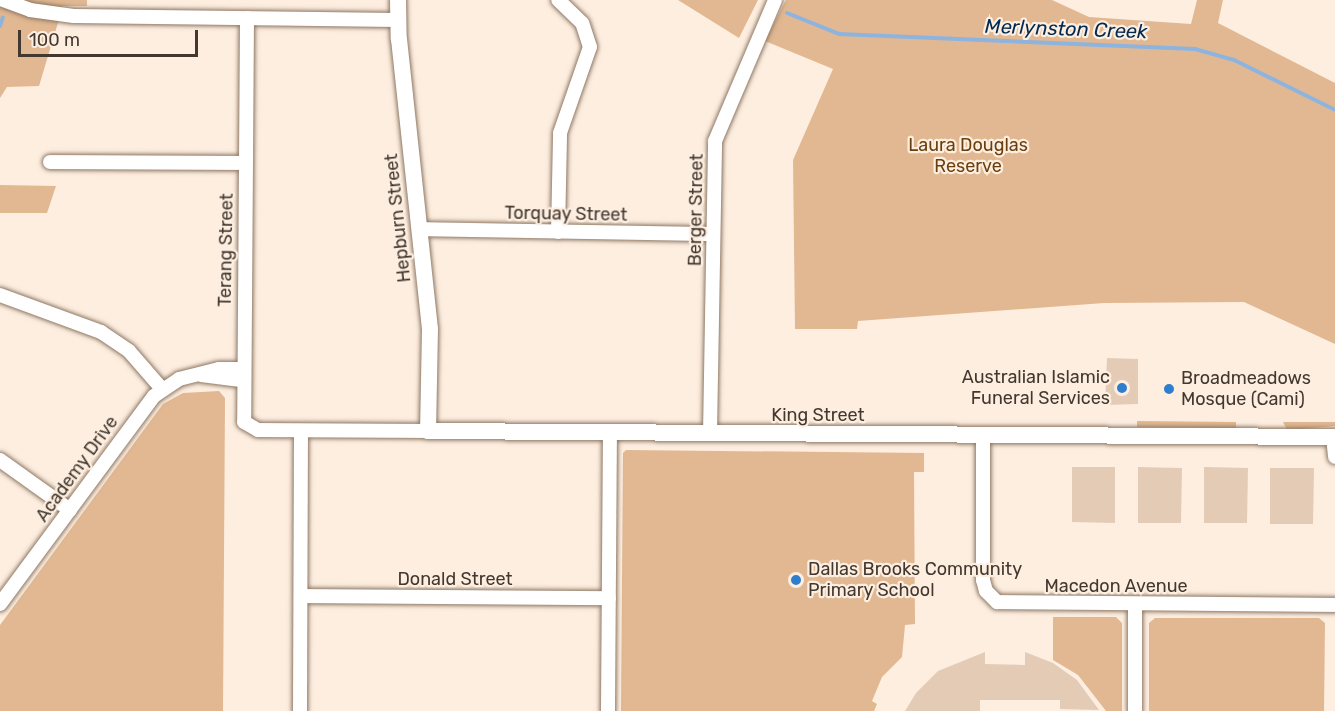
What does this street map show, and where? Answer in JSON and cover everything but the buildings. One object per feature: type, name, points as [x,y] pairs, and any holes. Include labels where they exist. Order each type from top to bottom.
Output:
[{"type":"street","points":[[3,0],[58,15],[398,21]]},
{"type":"street","name":"Hepburn Street","points":[[399,0],[398,21],[430,329],[428,431]]},
{"type":"street","points":[[558,0],[582,23],[590,47],[560,133],[558,231]]},
{"type":"street","name":"Berger Street","points":[[710,433],[717,132],[776,0]]},
{"type":"street","name":"Terang Street","points":[[247,18],[242,416],[247,426],[258,430],[301,431]]},
{"type":"street","points":[[50,162],[245,163]]},
{"type":"street","name":"Torquay Street","points":[[419,230],[713,234]]},
{"type":"street","points":[[0,295],[101,332],[129,351],[162,389]]},
{"type":"street","name":"Academy Drive","points":[[0,604],[162,389],[179,379],[199,375],[242,375]]},
{"type":"street","points":[[300,711],[301,431]]},
{"type":"street","name":"King Street","points":[[301,431],[1334,438]]},
{"type":"street","points":[[608,711],[610,433]]},
{"type":"street","name":"Macedon Avenue","points":[[983,435],[983,580],[989,596],[1005,603],[1335,605]]},
{"type":"street","points":[[1334,438],[1335,457]]},
{"type":"street","points":[[0,460],[70,510]]},
{"type":"street","name":"Donald Street","points":[[301,596],[609,598]]},
{"type":"street","points":[[1135,604],[1135,711]]},
{"type":"green space","points":[[0,0],[87,0],[87,6],[63,6],[39,86],[7,87],[0,98]]},
{"type":"green space","points":[[678,0],[758,0],[739,38]]},
{"type":"green space","name":"Laura Douglas Reserve","points":[[786,0],[1052,0],[1089,17],[1191,24],[1197,0],[1223,0],[1218,23],[1335,83],[1335,344],[1244,302],[1104,303],[858,321],[857,329],[795,329],[793,160],[833,69],[765,41]]},
{"type":"green space","points":[[0,185],[56,186],[47,213],[0,213]]},
{"type":"green space","points":[[219,391],[225,398],[223,711],[0,711],[0,625],[163,404],[183,393]]},
{"type":"green space","points":[[1137,421],[1236,422],[1236,428],[1137,427]]},
{"type":"green space","points":[[1283,422],[1335,422],[1335,426],[1287,430]]},
{"type":"green space","name":"Dallas Brooks Community Primary School","points":[[626,450],[924,453],[924,472],[914,472],[915,624],[905,625],[902,657],[882,677],[872,701],[877,704],[874,711],[621,711],[623,453]]},
{"type":"green space","points":[[1053,617],[1116,617],[1122,623],[1122,711],[1106,711],[1078,675],[1053,660]]},
{"type":"green space","points":[[1155,618],[1319,618],[1325,623],[1324,711],[1149,711],[1149,623]]},
{"type":"waterway","name":"Merlynston Creek","points":[[787,13],[839,34],[1195,49],[1234,60],[1335,110]]},
{"type":"waterway","name":"Merlynston Creek","points":[[0,26],[3,17]]},
{"type":"place","name":"Australian Islamic Funeral Services","points":[[1122,388]]},
{"type":"place","name":"Broadmeadows Mosque (Cami)","points":[[1169,389]]},
{"type":"place","name":"Dallas Brooks Community Primary School","points":[[796,580]]}]
